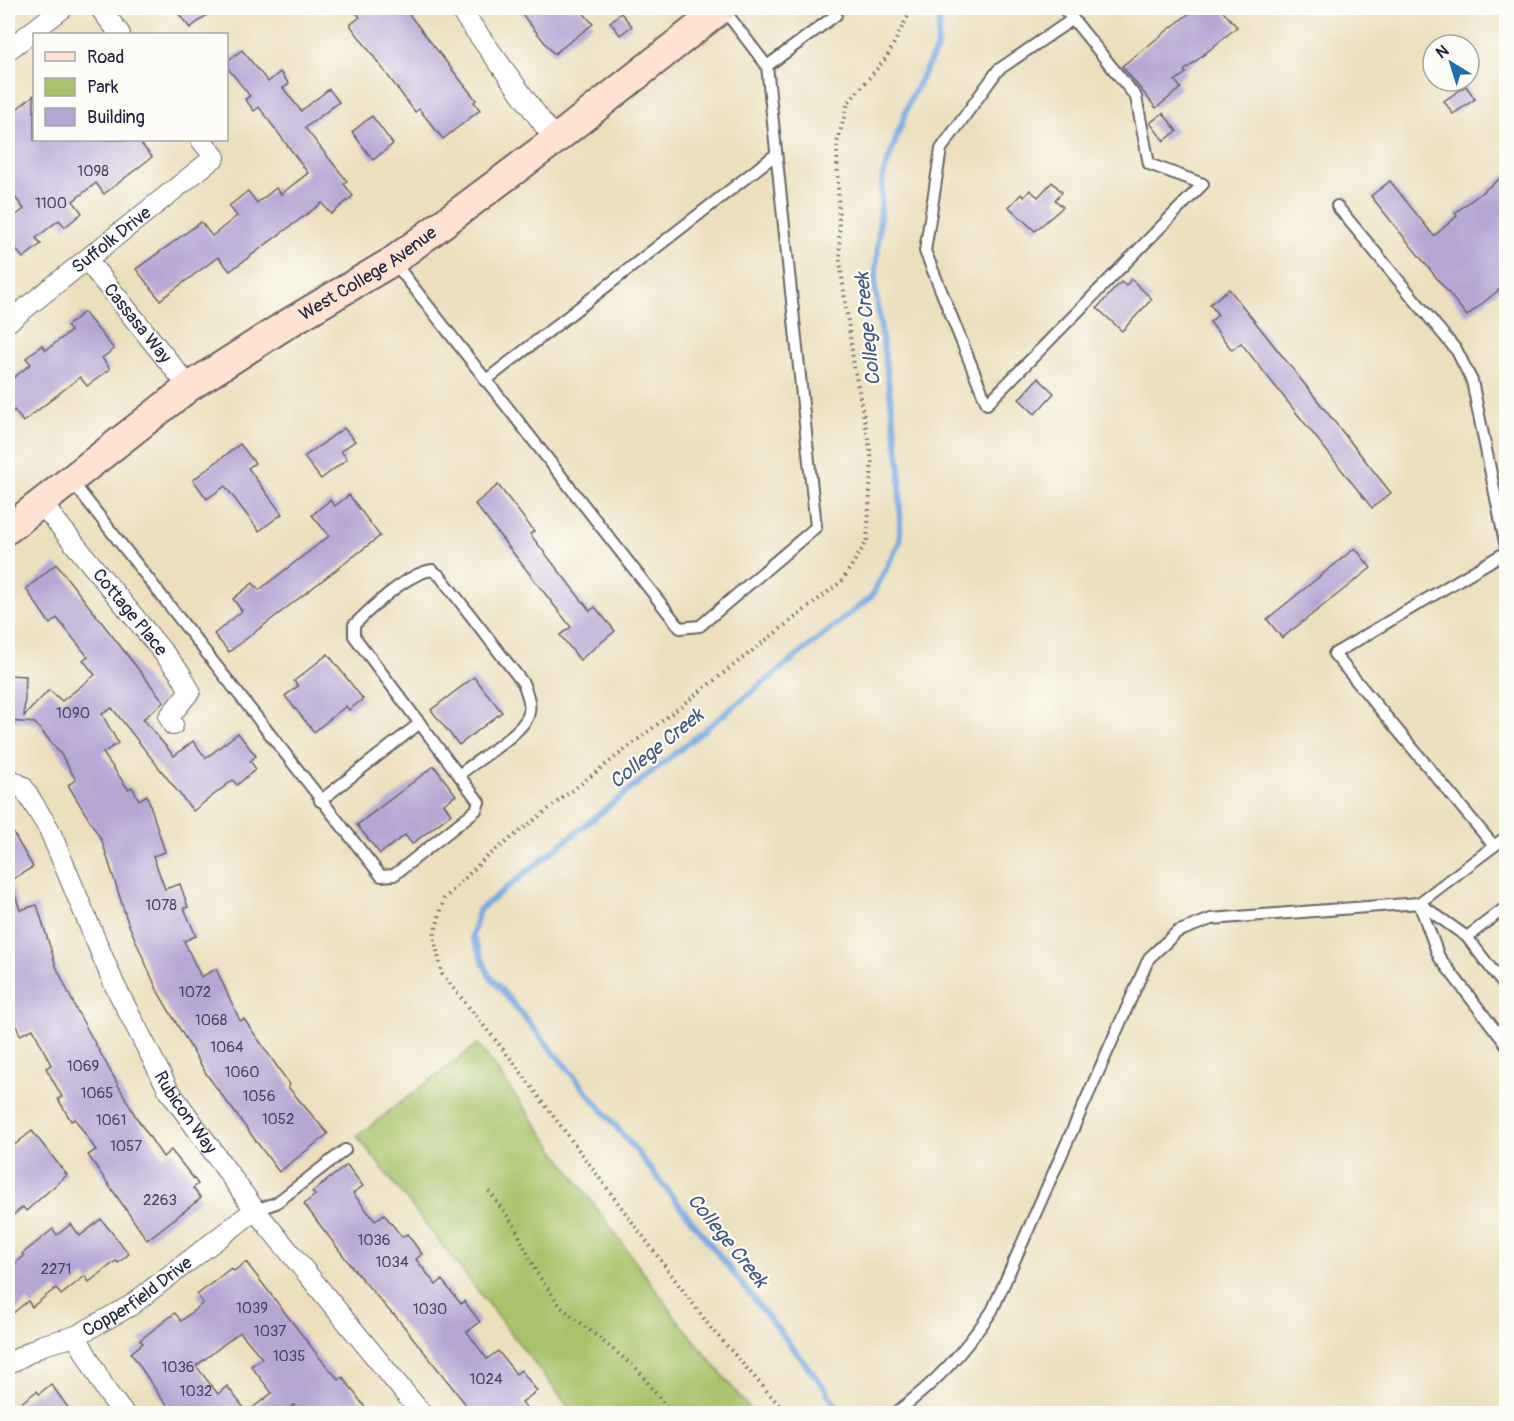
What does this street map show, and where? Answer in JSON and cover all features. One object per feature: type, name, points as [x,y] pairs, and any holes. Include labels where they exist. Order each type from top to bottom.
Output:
[{"type":"main road","name":"West College Avenue","points":[[8,529],[189,387],[287,324],[393,261],[555,140],[722,8]]},
{"type":"street","points":[[8,50],[63,8]]},
{"type":"street","points":[[100,8],[119,33]]},
{"type":"street","points":[[459,8],[555,140]]},
{"type":"street","name":"Suffolk Drive","points":[[8,321],[215,157],[202,141]]},
{"type":"street","name":"Cassasa Way","points":[[87,260],[189,387]]},
{"type":"street","name":"Cottage Place","points":[[41,503],[180,673],[190,691],[169,717],[173,725]]},
{"type":"street","name":"Rubicon Way","points":[[8,778],[22,787],[49,829],[114,984],[168,1089],[255,1210],[422,1413]]},
{"type":"street","name":"Copperfield Drive","points":[[8,1364],[43,1345],[76,1336],[130,1306],[255,1210]]},
{"type":"street","points":[[76,1336],[107,1392],[124,1413]]},
{"type":"lane","points":[[393,261],[680,628],[700,626],[816,526],[767,66],[722,8]]},
{"type":"lane","points":[[1063,8],[1073,19],[1136,97],[1149,164],[1203,184],[987,404],[925,250],[941,149],[998,70],[1073,19]]},
{"type":"lane","points":[[767,66],[836,15]]},
{"type":"lane","points":[[485,381],[775,154]]},
{"type":"lane","points":[[1337,206],[1457,351],[1472,381],[1506,547]]},
{"type":"lane","points":[[71,479],[320,801],[381,876],[388,877],[476,810],[479,802],[354,636],[354,625],[420,572],[432,570],[440,576],[523,683],[528,695],[527,717],[519,728],[460,774]]},
{"type":"lane","points":[[1494,846],[1334,654],[1506,552]]},
{"type":"lane","points":[[320,801],[420,723]]},
{"type":"lane","points":[[894,1413],[936,1381],[964,1351],[992,1311],[1149,958],[1177,932],[1211,919],[1419,903],[1506,837]]},
{"type":"lane","points":[[1419,903],[1467,938],[1506,988]]},
{"type":"lane","points":[[1419,903],[1439,957],[1506,1044]]},
{"type":"lane","points":[[1467,938],[1506,907]]},
{"type":"lane","points":[[255,1210],[276,1203],[345,1150]]},
{"type":"path","points":[[787,1413],[711,1328],[514,1063],[442,974],[434,936],[444,899],[483,860],[842,581],[867,542],[872,460],[854,366],[840,262],[837,143],[848,103],[886,57],[912,8]]},
{"type":"path","points":[[489,1191],[514,1226],[536,1272],[561,1307],[637,1369],[672,1413]]},
{"type":"green space","points":[[478,1044],[674,1315],[753,1413],[573,1413],[357,1136]]},
{"type":"building","points":[[174,8],[216,8],[190,28]]},
{"type":"building","points":[[352,8],[404,8],[476,100],[474,102],[480,110],[443,139],[419,109],[415,112],[350,25],[360,17]]},
{"type":"building","points":[[517,8],[579,8],[593,24],[554,54]]},
{"type":"building","points":[[1196,8],[1220,8],[1237,27],[1184,71],[1186,73],[1175,81],[1181,88],[1156,108],[1122,66]]},
{"type":"building","points":[[621,13],[632,26],[620,35],[610,22]]},
{"type":"building","points":[[242,50],[268,82],[280,72],[289,84],[283,88],[301,111],[329,89],[339,102],[305,128],[347,181],[344,184],[353,196],[331,214],[322,203],[230,271],[218,257],[160,300],[136,269],[201,222],[212,236],[237,216],[229,206],[248,191],[257,203],[276,188],[281,194],[308,173],[259,107],[254,111],[245,99],[250,96],[228,68],[228,60]]},
{"type":"building","points":[[1456,93],[1471,93],[1475,99],[1453,114],[1444,101]]},
{"type":"building","points":[[33,96],[33,141],[139,141],[152,157],[104,194],[96,183],[73,201],[82,213],[65,227],[59,220],[36,238],[41,244],[23,258],[8,239],[8,222],[24,209],[8,188],[8,116]]},
{"type":"building","points":[[1163,113],[1177,131],[1164,141],[1150,123]]},
{"type":"building","points":[[372,116],[393,144],[373,160],[352,132]]},
{"type":"building","points":[[1506,174],[1506,284],[1467,316],[1371,196],[1390,181],[1434,236],[1457,216],[1455,213]]},
{"type":"building","points":[[1052,182],[1062,192],[1055,200],[1063,207],[1035,231],[1009,207],[1021,194],[1024,197],[1030,190],[1038,197]]},
{"type":"building","points":[[1131,279],[1152,299],[1122,331],[1097,308],[1121,282],[1126,286]]},
{"type":"building","points":[[1229,289],[1391,493],[1372,508],[1241,343],[1232,350],[1210,322],[1218,315],[1210,304]]},
{"type":"building","points":[[84,312],[114,349],[102,358],[110,369],[87,386],[80,377],[23,422],[14,410],[8,415],[8,382],[31,364],[26,358],[42,345],[46,350],[71,331],[67,326]]},
{"type":"building","points":[[1038,378],[1054,393],[1035,414],[1019,399]]},
{"type":"building","points":[[344,428],[355,441],[341,451],[347,459],[321,479],[304,457]]},
{"type":"building","points":[[240,444],[255,463],[248,468],[282,514],[259,531],[225,486],[207,499],[193,480]]},
{"type":"building","points":[[498,485],[534,531],[530,534],[590,611],[595,607],[615,631],[580,660],[560,635],[571,627],[475,504]]},
{"type":"building","points":[[349,495],[380,536],[229,652],[214,634],[242,611],[233,599],[253,583],[259,590],[329,536],[312,515],[330,500],[335,506]]},
{"type":"building","points":[[1355,548],[1371,568],[1282,638],[1267,619]]},
{"type":"building","points":[[56,564],[164,702],[143,719],[174,756],[193,741],[206,758],[238,733],[256,756],[250,761],[256,769],[237,785],[233,780],[193,811],[112,708],[102,714],[118,743],[103,753],[128,789],[132,787],[139,800],[147,795],[165,852],[153,856],[165,889],[180,884],[188,907],[184,908],[196,936],[184,941],[201,977],[216,969],[240,1021],[244,1019],[290,1085],[288,1087],[328,1134],[279,1172],[207,1075],[158,992],[128,923],[102,841],[68,785],[76,780],[62,756],[35,723],[8,721],[8,675],[26,676],[24,716],[49,690],[62,701],[95,675],[83,660],[88,657],[57,618],[50,624],[26,589]]},
{"type":"building","points":[[328,654],[363,699],[349,710],[346,706],[314,732],[285,696],[298,686],[294,681]]},
{"type":"building","points":[[474,677],[502,712],[459,745],[431,710]]},
{"type":"building","points":[[434,766],[456,795],[444,804],[451,814],[412,844],[405,835],[380,854],[357,825]]},
{"type":"building","points":[[8,824],[33,867],[8,882]]},
{"type":"building","points":[[11,882],[20,910],[37,905],[56,966],[77,1011],[136,1117],[163,1157],[171,1150],[198,1184],[193,1188],[201,1198],[147,1240],[88,1155],[96,1150],[75,1119],[71,1121],[58,1099],[62,1097],[46,1068],[51,1065],[33,1029],[20,1035],[11,1013],[14,1012],[8,996],[8,981],[12,979],[8,963],[8,883]]},
{"type":"building","points":[[32,1131],[67,1175],[26,1211],[23,1207],[8,1219],[8,1150]]},
{"type":"building","points":[[347,1165],[363,1186],[353,1193],[375,1221],[384,1214],[402,1237],[407,1234],[422,1254],[416,1259],[436,1285],[442,1280],[461,1304],[464,1301],[480,1322],[467,1332],[487,1359],[498,1351],[516,1374],[521,1370],[537,1391],[522,1402],[530,1413],[476,1413],[470,1406],[468,1407],[394,1314],[355,1271],[304,1204],[315,1195],[312,1192]]},
{"type":"building","points":[[101,1219],[129,1254],[89,1282],[85,1276],[61,1295],[56,1288],[32,1307],[28,1301],[8,1317],[8,1269],[24,1256],[22,1254],[53,1229],[57,1235],[71,1224],[80,1236]]},
{"type":"building","points":[[246,1262],[319,1357],[339,1380],[343,1377],[369,1413],[301,1413],[294,1405],[283,1413],[174,1413],[131,1353],[143,1343],[140,1340],[175,1313],[181,1321],[203,1303],[197,1295],[231,1268],[234,1271]],"holes":[[[240,1332],[262,1358],[251,1366],[272,1393],[247,1412],[227,1386],[218,1394],[196,1366]]]},
{"type":"building","points":[[51,1384],[72,1413],[8,1413],[37,1391],[39,1394]]},
{"type":"waterway","name":"College Creek","points":[[841,1414],[823,1386],[634,1148],[489,975],[472,936],[479,910],[872,596],[900,541],[900,466],[875,286],[883,175],[910,100],[937,48],[941,8]]}]
